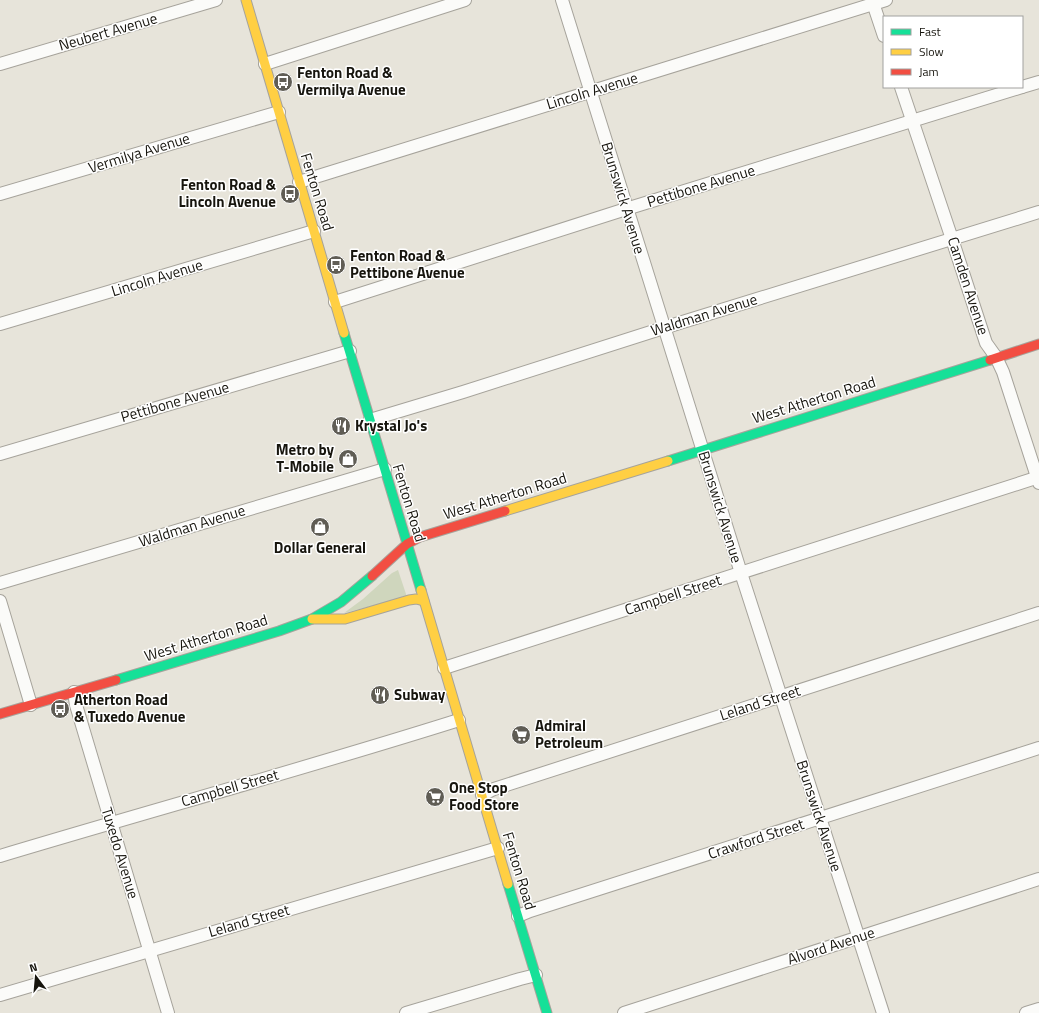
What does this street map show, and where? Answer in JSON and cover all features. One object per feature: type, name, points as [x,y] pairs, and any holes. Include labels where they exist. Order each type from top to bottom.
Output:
[{"type":"street","name":"Neubert Avenue","points":[[0,64],[216,0]]},
{"type":"street","name":"Fenton Road","points":[[246,0],[547,1013]]},
{"type":"street","points":[[265,64],[465,0]]},
{"type":"street","name":"Brunswick Avenue","points":[[562,0],[626,209],[741,573],[883,1013]]},
{"type":"street","name":"Lincoln Avenue","points":[[299,182],[873,2],[886,0]]},
{"type":"street","points":[[873,2],[883,33]]},
{"type":"street","name":"Pettibone Avenue","points":[[1023,87],[1039,82]]},
{"type":"street","name":"Camden Avenue","points":[[901,88],[986,343],[996,357],[1003,372],[1038,479]]},
{"type":"street","name":"Pettibone Avenue","points":[[335,302],[626,209],[1019,88]]},
{"type":"street","name":"Vermilya Avenue","points":[[0,194],[279,112]]},
{"type":"street","name":"Waldman Avenue","points":[[370,420],[1039,212]]},
{"type":"street","name":"Lincoln Avenue","points":[[0,324],[314,231]]},
{"type":"street","name":"West Atherton Road","points":[[0,714],[280,631],[312,619],[353,593],[407,544],[420,537],[1039,344]]},
{"type":"street","name":"Pettibone Avenue","points":[[0,454],[350,350]]},
{"type":"street","name":"Waldman Avenue","points":[[0,583],[385,469]]},
{"type":"street","name":"Campbell Street","points":[[444,668],[1038,479]]},
{"type":"street","points":[[312,619],[345,619],[409,600],[416,599],[424,601]]},
{"type":"street","points":[[0,601],[31,705]]},
{"type":"street","name":"Leland Street","points":[[482,795],[494,789],[1039,613]]},
{"type":"street","name":"Tuxedo Avenue","points":[[74,692],[76,705],[168,1013]]},
{"type":"street","name":"Campbell Street","points":[[0,856],[460,720]]},
{"type":"street","name":"Crawford Street","points":[[518,916],[1039,748]]},
{"type":"street","name":"Leland Street","points":[[0,995],[498,848]]},
{"type":"street","name":"Alvord Avenue","points":[[624,1013],[1039,879]]},
{"type":"street","points":[[406,1013],[520,978],[536,975]]},
{"type":"street","points":[[1026,1013],[1039,1009]]},
{"type":"green space","points":[[398,570],[407,597],[344,613],[363,599],[392,573]]},
{"type":"traffic: fast","points":[[344,333],[421,590]]},
{"type":"traffic: fast","points":[[668,461],[990,360]]},
{"type":"traffic: fast","points":[[116,680],[279,631],[312,619],[341,602],[372,576]]},
{"type":"traffic: fast","points":[[508,884],[547,1013]]},
{"type":"traffic: slow","points":[[246,0],[344,333]]},
{"type":"traffic: slow","points":[[505,511],[668,461]]},
{"type":"traffic: slow","points":[[421,590],[508,884]]},
{"type":"traffic: slow","points":[[312,619],[345,619],[409,600],[416,599],[424,601]]},
{"type":"traffic: jam","points":[[990,360],[1039,344]]},
{"type":"traffic: jam","points":[[372,576],[407,544],[420,537],[505,511]]},
{"type":"traffic: jam","points":[[0,714],[116,680]]},
{"type":"place","name":"Fenton Road & Vermilya Avenue","points":[[283,82]]},
{"type":"place","name":"Fenton Road & Lincoln Avenue","points":[[290,194]]},
{"type":"place","name":"Fenton Road & Pettibone Avenue","points":[[336,265]]},
{"type":"place","name":"Krystal Jo's","points":[[341,426]]},
{"type":"place","name":"Metro by T-Mobile","points":[[348,459]]},
{"type":"place","name":"Dollar General","points":[[320,527]]},
{"type":"place","name":"Subway","points":[[380,695]]},
{"type":"place","name":"Atherton Road & Tuxedo Avenue","points":[[60,709]]},
{"type":"place","name":"Admiral Petroleum","points":[[521,735]]},
{"type":"place","name":"One Stop Food Store","points":[[435,797]]}]
